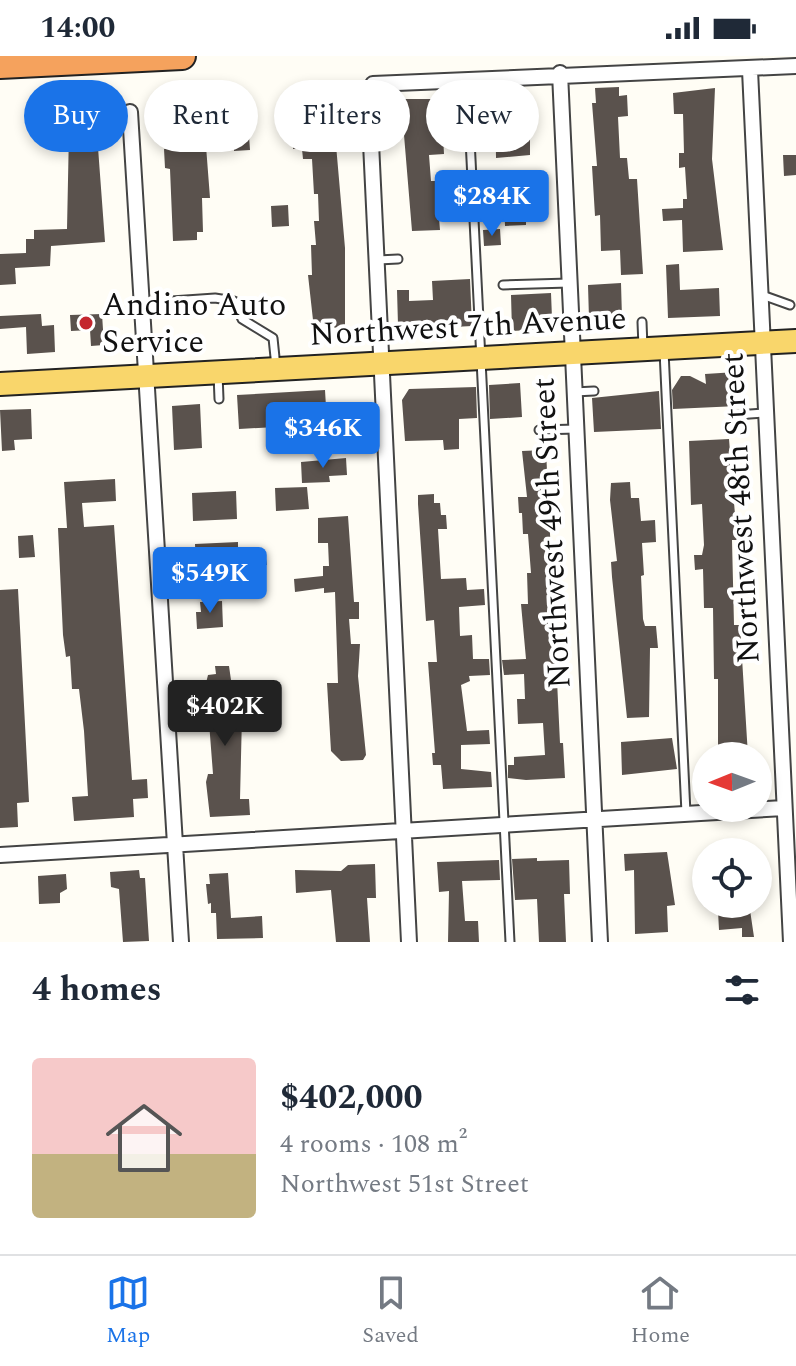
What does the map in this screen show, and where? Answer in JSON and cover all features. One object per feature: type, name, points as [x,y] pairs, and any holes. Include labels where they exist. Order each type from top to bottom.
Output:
[{"type":"highway","points":[[0,65],[182,56]]},
{"type":"main road","name":"Northwest 7th Avenue","points":[[0,384],[796,341]]},
{"type":"street","points":[[409,942],[384,363],[371,143],[373,84],[560,73],[750,70],[796,66]]},
{"type":"street","name":"Northwest 48th Street","points":[[750,70],[764,413],[788,727],[784,808],[792,877],[791,942]]},
{"type":"street","name":"Northwest 49th Street","points":[[560,73],[600,942]]},
{"type":"street","points":[[130,112],[181,942]]},
{"type":"street","points":[[0,855],[175,847],[403,828],[784,808]]},
{"type":"lane","points":[[467,79],[510,942]]},
{"type":"lane","points":[[378,260],[398,259]]},
{"type":"lane","points":[[503,285],[569,283]]},
{"type":"lane","points":[[759,294],[790,305]]},
{"type":"lane","points":[[142,303],[215,298],[234,301],[242,319],[273,338],[277,369]]},
{"type":"lane","points":[[642,322],[654,349],[686,813]]},
{"type":"lane","points":[[0,370],[0,384]]},
{"type":"lane","points":[[218,372],[219,399]]},
{"type":"lane","points":[[574,392],[594,391]]},
{"type":"lane","points":[[736,415],[764,413]]},
{"type":"lane","points":[[539,430],[576,429]]},
{"type":"lane","points":[[362,438],[386,437]]},
{"type":"building","points":[[619,87],[619,96],[627,95],[628,116],[618,117],[620,158],[627,158],[629,179],[637,179],[643,274],[621,275],[620,250],[601,251],[600,215],[595,216],[592,166],[597,166],[592,103],[596,103],[595,88]]},
{"type":"building","points":[[715,88],[712,159],[723,250],[683,252],[682,220],[663,221],[662,209],[683,208],[683,199],[687,199],[685,167],[679,168],[679,153],[684,153],[683,114],[674,114],[673,93]]},
{"type":"building","points":[[410,99],[426,99],[426,152],[444,152],[429,155],[431,181],[436,181],[440,230],[412,231],[405,152],[410,152]]},
{"type":"building","points":[[69,152],[98,152],[105,242],[51,246],[50,266],[15,268],[16,284],[0,285],[0,254],[26,253],[26,239],[34,239],[34,230],[67,229]]},
{"type":"building","points":[[164,152],[206,152],[210,198],[202,198],[203,232],[197,232],[197,240],[173,241],[170,169],[165,168]]},
{"type":"building","points":[[302,152],[337,152],[345,248],[345,327],[314,329],[308,275],[312,275],[311,245],[316,245],[314,221],[319,221],[318,194],[314,194],[312,159],[303,159]]},
{"type":"building","points":[[496,152],[530,152],[530,155],[496,158]]},
{"type":"building","points":[[783,155],[796,155],[796,175],[784,176]]},
{"type":"building","points":[[531,198],[532,217],[526,217],[526,225],[505,226],[504,200]]},
{"type":"building","points":[[288,205],[289,226],[272,227],[271,206]]},
{"type":"building","points":[[500,229],[501,245],[484,246],[483,230]]},
{"type":"building","points":[[679,264],[680,290],[719,288],[720,316],[668,318],[666,265]]},
{"type":"building","points":[[470,279],[472,326],[435,328],[435,335],[404,336],[403,325],[398,325],[397,290],[409,290],[409,301],[433,300],[432,281]]},
{"type":"building","points":[[621,283],[622,318],[589,319],[588,285]]},
{"type":"building","points":[[551,293],[552,318],[547,329],[512,331],[511,295]]},
{"type":"building","points":[[41,314],[42,326],[54,325],[55,352],[27,354],[26,327],[0,329],[0,316]]},
{"type":"building","name":"Andino Auto Service","points":[[102,314],[104,345],[91,346],[90,330],[71,331],[70,315]]},
{"type":"building","points":[[736,372],[738,406],[673,409],[672,390],[681,376],[690,376],[706,384],[705,374]]},
{"type":"building","points":[[520,383],[522,417],[490,419],[489,385]]},
{"type":"building","points":[[476,387],[477,418],[459,419],[459,449],[444,450],[443,440],[405,441],[402,400],[409,389]]},
{"type":"building","points":[[325,390],[327,424],[239,429],[237,395]]},
{"type":"building","points":[[659,391],[661,429],[594,432],[592,398]]},
{"type":"building","points":[[200,404],[202,448],[174,450],[172,406]]},
{"type":"building","points":[[31,409],[32,439],[14,440],[15,450],[2,451],[0,410]]},
{"type":"building","points":[[729,439],[737,540],[732,540],[734,625],[740,625],[747,742],[718,742],[713,608],[704,608],[703,569],[695,570],[694,555],[702,555],[704,545],[702,504],[691,505],[689,441]]},
{"type":"building","points":[[546,450],[560,743],[563,743],[565,778],[526,780],[508,778],[508,765],[514,765],[514,757],[545,755],[543,723],[518,724],[517,699],[525,699],[524,674],[504,675],[502,660],[526,659],[521,604],[528,604],[527,573],[531,573],[528,534],[523,534],[522,513],[519,513],[518,497],[527,497],[522,451]]},
{"type":"building","points":[[346,458],[347,475],[329,476],[330,482],[302,483],[301,462]]},
{"type":"building","points":[[115,479],[116,501],[82,503],[84,527],[114,525],[132,780],[147,779],[148,798],[133,799],[134,817],[74,821],[72,797],[88,796],[79,689],[72,689],[70,656],[66,657],[63,635],[58,528],[67,528],[64,482]]},
{"type":"building","points":[[630,482],[631,498],[639,498],[641,521],[655,520],[656,542],[642,543],[644,575],[641,576],[643,619],[645,626],[656,626],[658,648],[650,648],[649,717],[627,718],[612,577],[611,562],[617,561],[610,500],[611,483]]},
{"type":"building","points":[[307,487],[309,509],[276,511],[275,488]]},
{"type":"building","points":[[236,491],[237,519],[193,521],[192,493]]},
{"type":"building","points":[[434,494],[434,503],[440,503],[441,515],[446,515],[447,529],[438,529],[441,579],[466,578],[467,590],[484,589],[485,605],[459,607],[460,636],[472,635],[473,659],[489,659],[490,675],[469,676],[470,681],[461,685],[467,731],[489,730],[490,744],[461,745],[461,769],[491,772],[492,787],[443,789],[441,765],[433,765],[432,753],[435,753],[428,662],[437,662],[434,620],[426,621],[418,495]]},
{"type":"building","points":[[348,516],[354,602],[359,602],[359,619],[349,619],[351,644],[360,644],[358,676],[366,755],[363,760],[341,761],[331,751],[327,683],[338,683],[335,592],[324,593],[324,588],[295,592],[294,579],[323,576],[323,566],[329,566],[328,543],[318,543],[318,518]]},
{"type":"building","points":[[33,535],[35,557],[19,558],[18,536]]},
{"type":"building","points":[[238,542],[238,551],[261,549],[267,565],[196,571],[195,544]]},
{"type":"building","points":[[18,589],[29,802],[17,803],[18,827],[0,828],[0,590]]},
{"type":"building","points":[[222,601],[223,627],[197,629],[196,612],[201,612],[200,602]]},
{"type":"building","points":[[215,666],[229,666],[236,715],[242,716],[240,799],[249,799],[250,815],[210,817],[206,782],[208,774],[213,774],[206,683],[208,675],[216,674]]},
{"type":"building","points":[[672,738],[677,769],[622,775],[621,742]]},
{"type":"building","points":[[667,852],[675,905],[667,906],[668,932],[635,934],[634,870],[625,871],[624,854]]},
{"type":"building","points":[[537,858],[537,861],[569,860],[570,894],[564,894],[566,942],[539,942],[537,899],[515,900],[512,859]]},
{"type":"building","points":[[499,860],[500,880],[462,881],[465,921],[478,921],[479,942],[448,942],[449,891],[439,892],[437,862]]},
{"type":"building","points":[[375,864],[376,898],[367,898],[370,942],[336,942],[331,890],[296,893],[295,870],[341,871],[348,865]]},
{"type":"building","points":[[139,870],[140,878],[145,878],[149,941],[123,942],[119,889],[111,887],[110,872]]},
{"type":"building","points":[[228,873],[231,918],[262,916],[263,938],[217,939],[216,913],[211,913],[206,884],[210,884],[209,874]]},
{"type":"building","points":[[66,874],[67,889],[60,893],[60,903],[39,904],[38,876]]},
{"type":"building","points":[[718,918],[751,918],[754,937],[742,937],[742,928],[719,930]]},
{"type":"place","name":"Andino Auto Service","points":[[86,323]]}]
